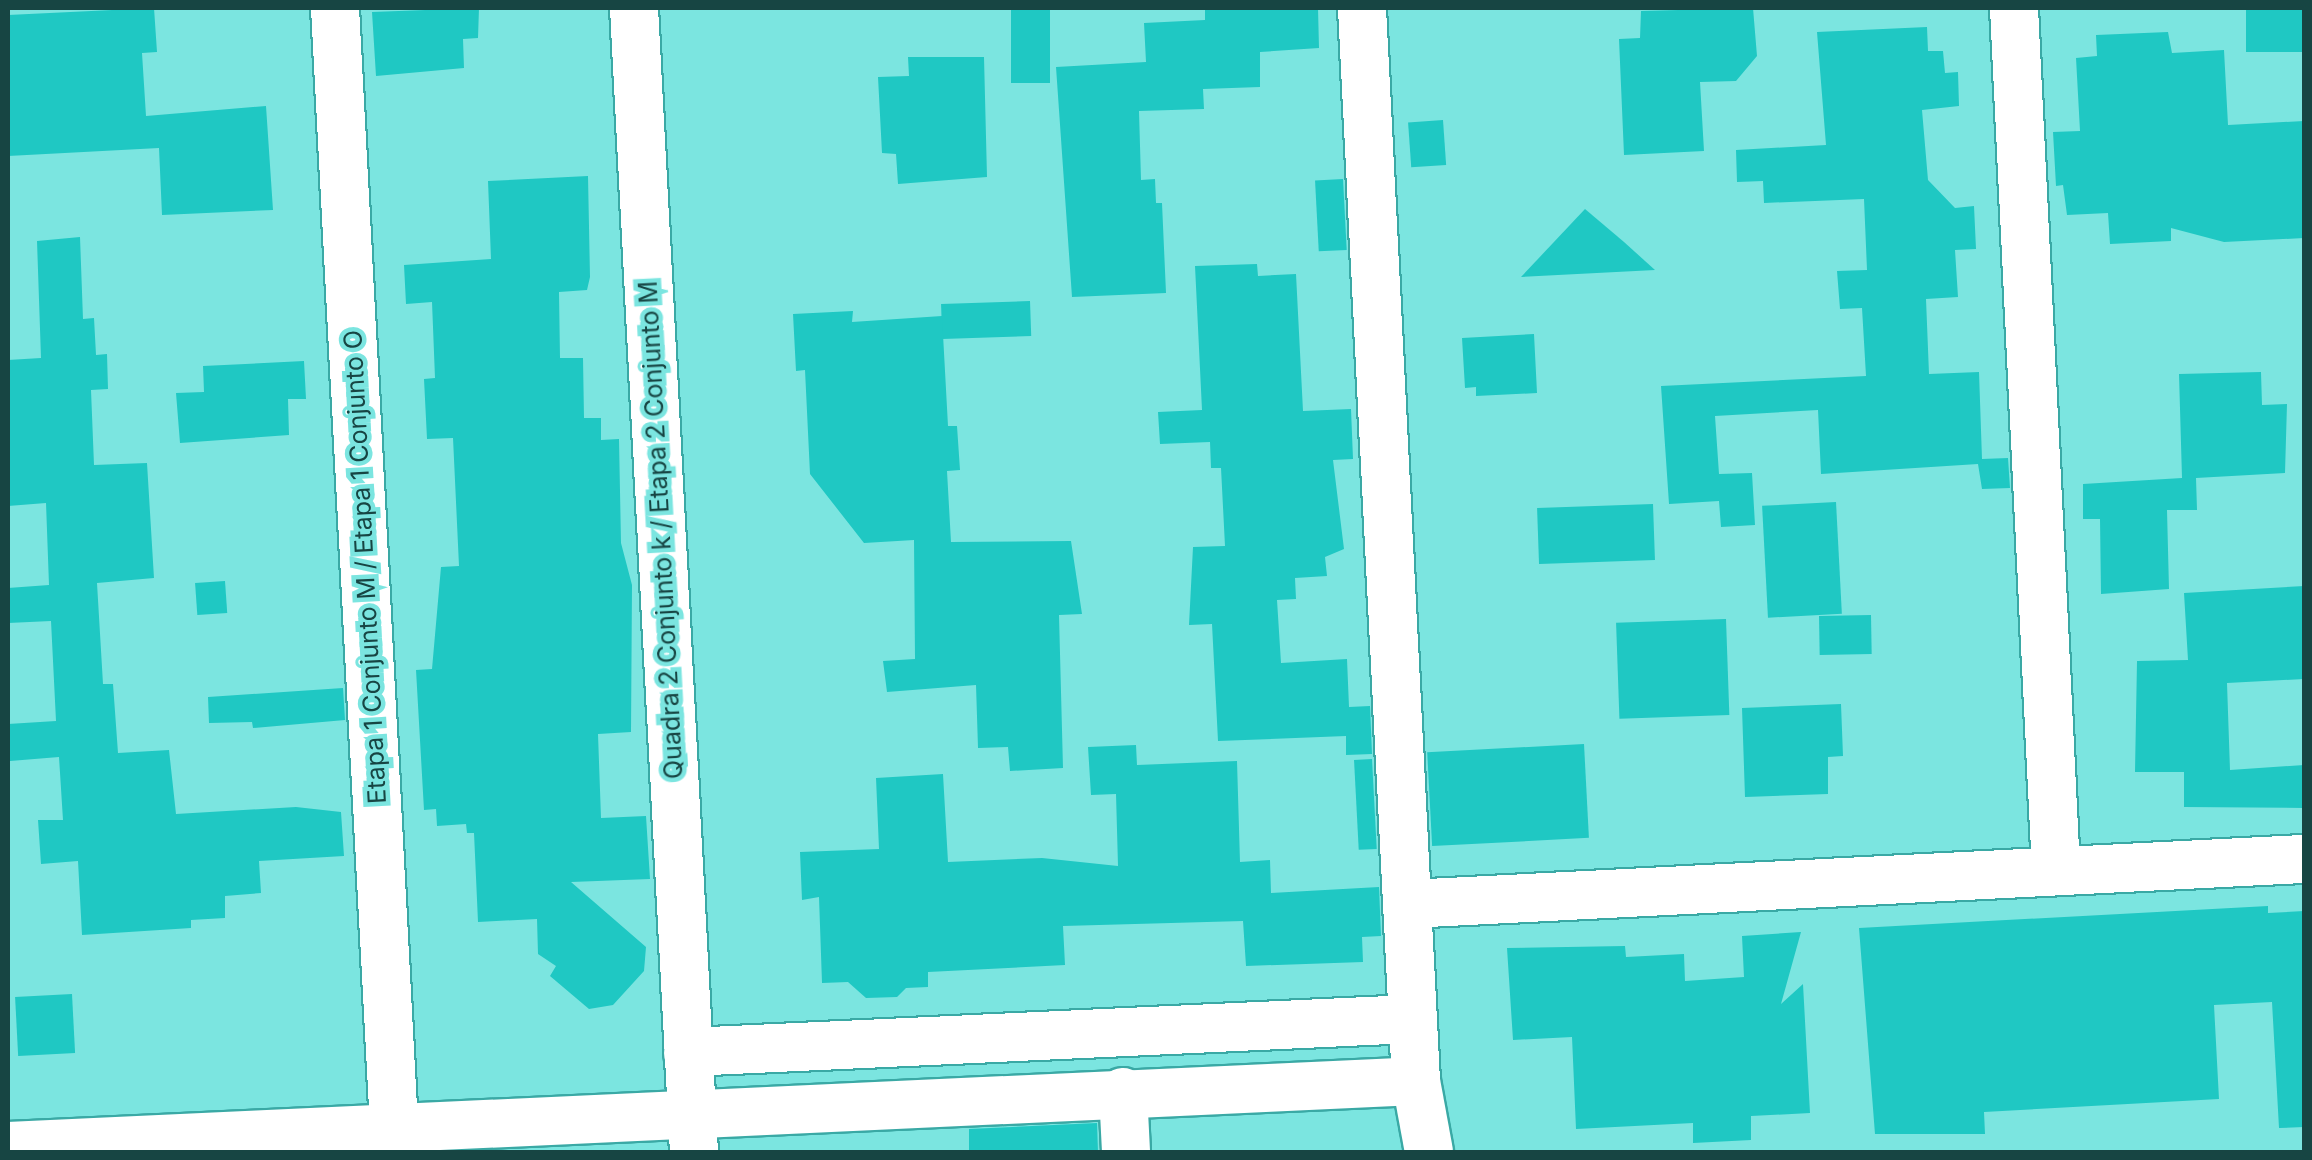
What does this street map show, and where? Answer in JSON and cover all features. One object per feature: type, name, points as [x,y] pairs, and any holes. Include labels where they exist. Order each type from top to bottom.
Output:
[{"type":"street","name":"Etapa 1 Conjunto M / Etapa 1 Conjunto O","points":[[336,8],[394,1127]]},
{"type":"street","name":"Quadra 2 Conjunto k / Etapa 2 Conjunto M","points":[[634,8],[693,1132]]},
{"type":"street","points":[[1362,8],[1416,1081],[1429,1152]]},
{"type":"street","points":[[2014,8],[2056,868]]},
{"type":"street","points":[[1408,904],[2056,868],[2304,859]]},
{"type":"street","points":[[688,1052],[1413,1019]]},
{"type":"street","points":[[33,1148],[394,1127],[693,1132],[1124,1092],[1416,1081]]},
{"type":"street","points":[[1124,1092],[1126,1152]]},
{"type":"building","points":[[154,8],[157,52],[142,53],[146,116],[266,106],[273,210],[162,215],[159,148],[8,156],[8,15]]},
{"type":"building","points":[[479,8],[478,38],[463,39],[464,68],[376,76],[372,12]]},
{"type":"building","points":[[1011,8],[1050,8],[1050,83],[1011,83]]},
{"type":"building","points":[[1205,8],[1318,8],[1319,48],[1260,52],[1260,87],[1203,89],[1204,109],[1139,111],[1141,180],[1155,179],[1156,203],[1162,203],[1166,293],[1072,297],[1056,67],[1146,62],[1144,23],[1205,20]]},
{"type":"building","points":[[1753,8],[1757,56],[1736,81],[1700,82],[1704,151],[1624,155],[1619,39],[1640,38],[1641,11]]},
{"type":"building","points":[[2246,9],[2304,9],[2304,52],[2246,52]]},
{"type":"building","points":[[1927,27],[1928,51],[1943,51],[1945,73],[1958,72],[1959,106],[1922,110],[1928,180],[1955,208],[1974,206],[1976,249],[1955,250],[1958,297],[1926,299],[1929,374],[1979,372],[1982,459],[2008,458],[2010,488],[1982,489],[1978,464],[1821,474],[1818,410],[1715,416],[1719,474],[1752,473],[1755,525],[1721,527],[1719,501],[1669,504],[1661,386],[1866,376],[1862,308],[1840,309],[1837,271],[1867,270],[1864,199],[1764,203],[1763,181],[1737,182],[1736,150],[1826,145],[1817,32]]},
{"type":"building","points":[[2168,32],[2172,53],[2224,50],[2228,125],[2304,121],[2304,238],[2224,242],[2171,228],[2171,241],[2110,244],[2108,213],[2067,215],[2063,185],[2056,186],[2053,132],[2080,131],[2076,58],[2097,56],[2096,35]]},
{"type":"building","points":[[908,57],[984,57],[987,177],[898,184],[896,154],[882,153],[878,77],[909,76]]},
{"type":"building","points":[[1443,120],[1446,165],[1411,167],[1408,122]]},
{"type":"building","points":[[588,176],[590,277],[587,290],[559,292],[560,358],[583,358],[584,418],[601,418],[601,440],[619,439],[621,543],[632,585],[631,732],[598,734],[601,818],[646,816],[650,879],[571,882],[646,947],[644,971],[613,1005],[589,1009],[550,976],[556,966],[538,954],[537,919],[478,922],[474,833],[467,833],[466,824],[437,826],[436,809],[424,810],[416,670],[432,669],[441,567],[459,566],[453,438],[427,439],[424,379],[435,378],[432,302],[406,304],[404,265],[491,259],[488,181]]},
{"type":"building","points":[[1343,179],[1347,250],[1319,251],[1315,180]]},
{"type":"building","points":[[1585,209],[1655,270],[1521,277]]},
{"type":"building","points":[[80,237],[83,319],[94,318],[96,355],[107,354],[108,389],[91,390],[94,465],[147,463],[154,578],[97,583],[103,684],[113,684],[118,753],[169,750],[176,814],[296,807],[341,812],[344,856],[259,861],[261,893],[225,896],[225,918],[191,920],[191,928],[82,935],[78,861],[41,864],[38,820],[63,820],[59,757],[10,761],[8,724],[56,721],[51,621],[8,623],[8,588],[49,585],[46,503],[8,506],[8,360],[41,358],[37,241]]},
{"type":"building","points":[[1257,264],[1258,276],[1296,274],[1303,411],[1351,409],[1353,459],[1333,460],[1344,549],[1325,557],[1327,576],[1295,578],[1296,599],[1277,600],[1281,663],[1347,659],[1349,707],[1370,706],[1372,754],[1346,755],[1346,736],[1218,741],[1212,624],[1189,625],[1193,547],[1225,546],[1221,468],[1211,468],[1210,442],[1160,444],[1158,412],[1202,410],[1195,266]]},
{"type":"building","points":[[1030,301],[1031,336],[942,339],[941,304]]},
{"type":"building","points":[[853,311],[852,322],[942,316],[948,426],[957,426],[960,470],[947,471],[951,542],[1071,541],[1082,614],[1059,615],[1063,768],[1010,771],[1008,747],[978,748],[976,685],[887,692],[883,661],[915,659],[914,540],[864,543],[810,474],[805,370],[796,371],[793,314]]},
{"type":"building","points":[[1534,334],[1537,393],[1476,396],[1476,387],[1465,388],[1462,338]]},
{"type":"building","points":[[304,361],[306,399],[288,399],[289,435],[180,443],[176,393],[204,392],[203,366]]},
{"type":"building","points":[[2261,372],[2262,405],[2287,404],[2285,473],[2196,478],[2197,510],[2167,510],[2169,589],[2101,594],[2100,519],[2083,519],[2083,484],[2182,478],[2179,374]]},
{"type":"building","points":[[1836,502],[1842,614],[1768,618],[1762,506]]},
{"type":"building","points":[[1653,504],[1655,560],[1539,564],[1537,508]]},
{"type":"building","points":[[225,581],[227,613],[197,615],[195,583]]},
{"type":"building","points":[[2304,586],[2304,679],[2227,683],[2230,770],[2304,765],[2304,808],[2184,807],[2184,772],[2135,772],[2137,661],[2188,660],[2184,593]]},
{"type":"building","points":[[1871,615],[1872,654],[1820,655],[1819,616]]},
{"type":"building","points":[[1726,619],[1729,715],[1619,719],[1616,623]]},
{"type":"building","points":[[343,688],[345,720],[253,728],[252,722],[209,723],[208,697]]},
{"type":"building","points":[[1841,704],[1843,756],[1828,757],[1828,794],[1745,797],[1742,708]]},
{"type":"building","points":[[1584,744],[1589,838],[1432,846],[1427,752]]},
{"type":"building","points":[[1136,745],[1137,765],[1237,761],[1240,862],[1270,860],[1271,893],[1379,887],[1381,936],[1362,937],[1363,962],[1246,966],[1243,921],[1063,926],[1065,965],[928,972],[928,987],[906,988],[897,997],[866,998],[848,982],[822,983],[819,897],[802,900],[800,852],[879,849],[876,778],[943,774],[948,862],[1042,858],[1118,866],[1116,794],[1091,795],[1088,747]]},
{"type":"building","points":[[1372,759],[1377,849],[1359,850],[1354,760]]},
{"type":"building","points":[[2268,906],[2268,913],[2304,911],[2304,1127],[2279,1128],[2272,1002],[2214,1005],[2219,1099],[1984,1112],[1985,1134],[1875,1134],[1859,928]]},
{"type":"building","points":[[1801,932],[1781,1004],[1803,984],[1810,1113],[1751,1116],[1751,1140],[1693,1143],[1693,1123],[1576,1129],[1572,1037],[1513,1040],[1507,948],[1625,946],[1626,957],[1684,954],[1685,981],[1744,977],[1742,936]]},
{"type":"building","points":[[72,994],[75,1053],[18,1056],[15,997]]},
{"type":"building","points":[[1097,1123],[1098,1152],[969,1152],[969,1129]]}]
